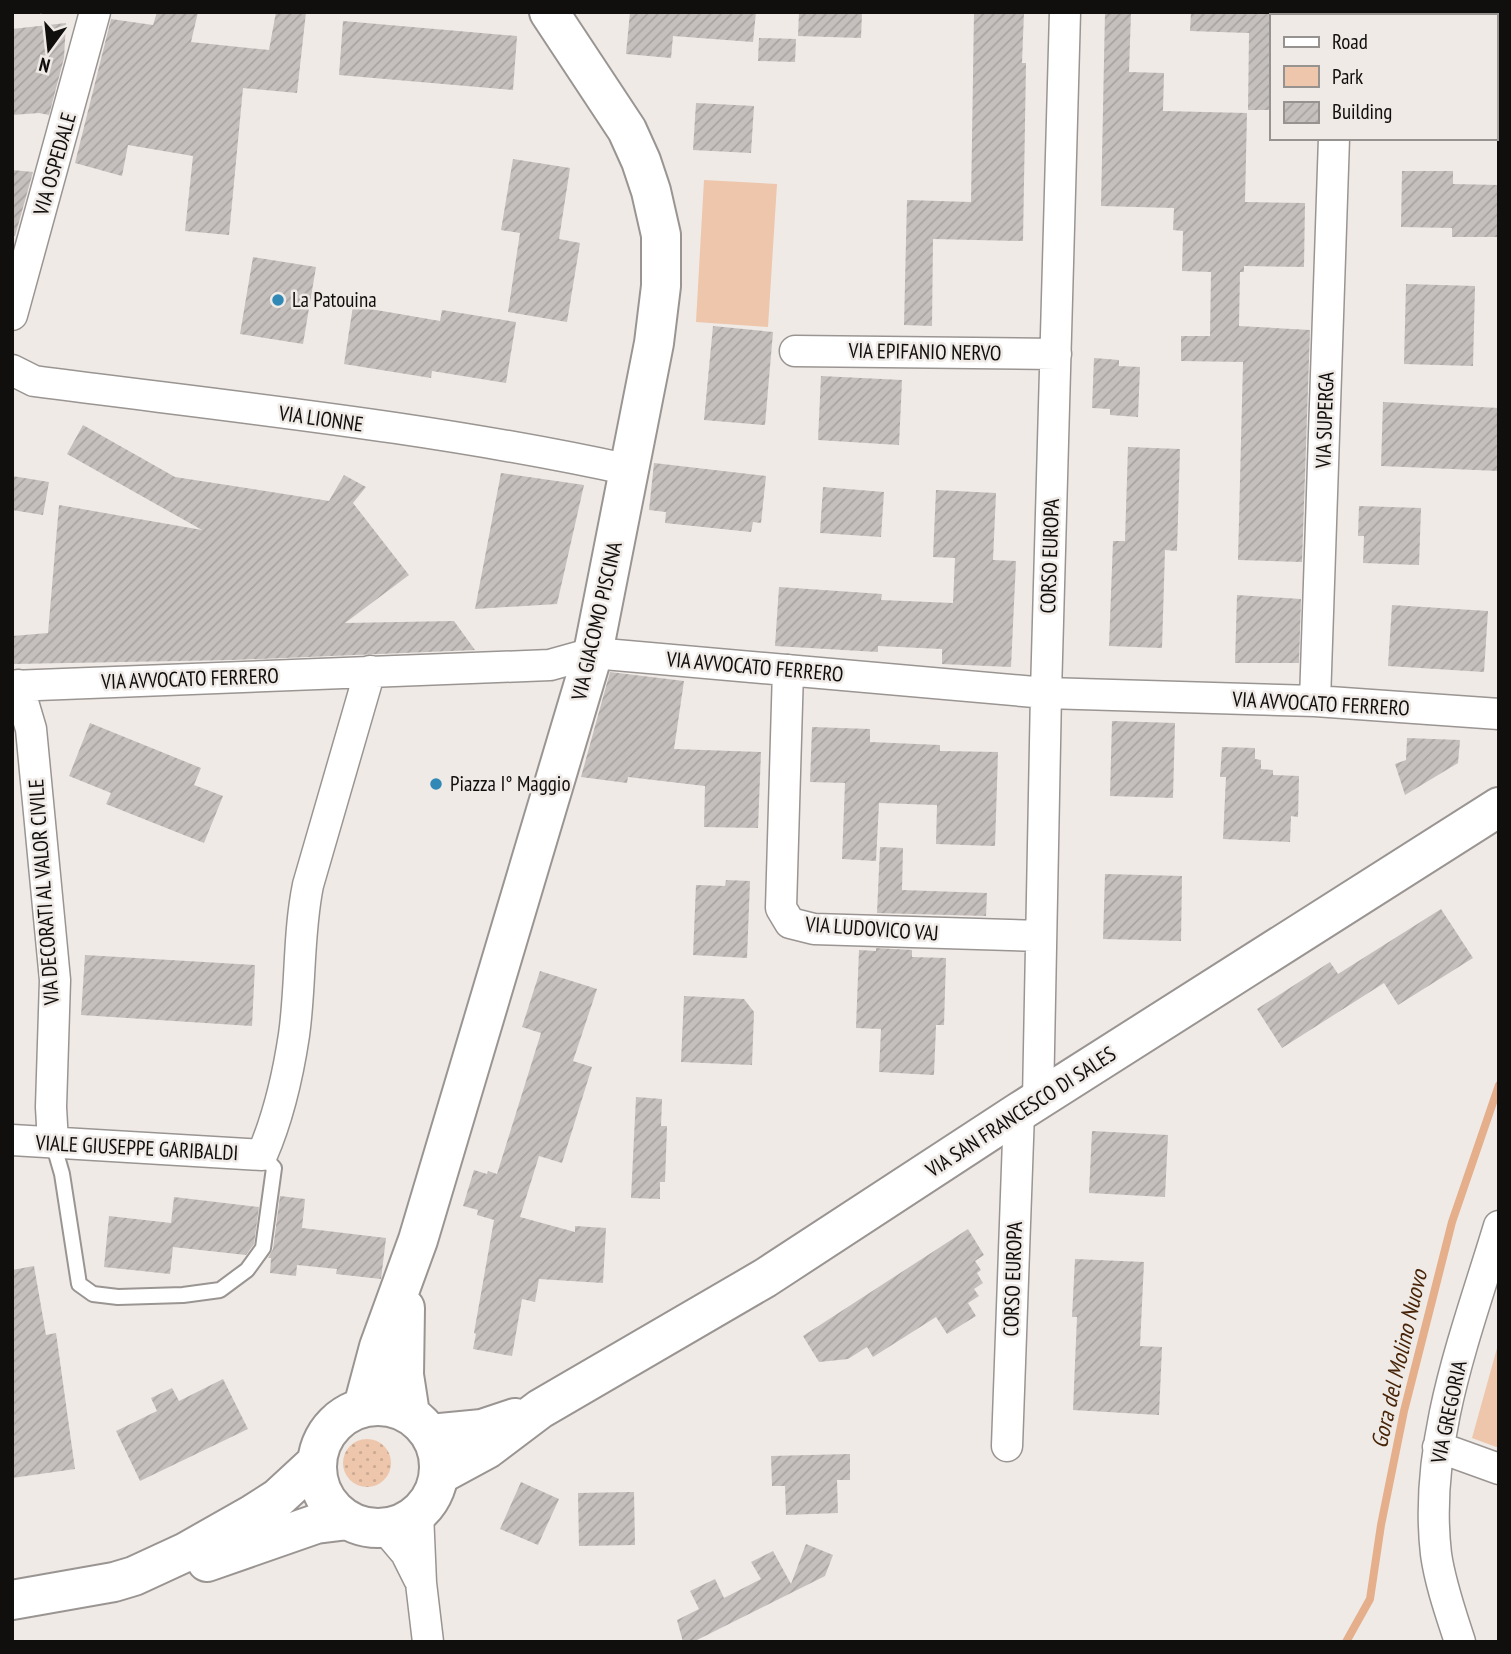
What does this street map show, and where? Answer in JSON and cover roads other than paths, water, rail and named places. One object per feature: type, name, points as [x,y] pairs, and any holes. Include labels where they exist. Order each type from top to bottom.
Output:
[{"type":"main road","name":"VIA GIACOMO PISCINA","points":[[363,1407],[379,1347],[418,1240],[593,653],[654,343],[661,286],[661,235],[648,181],[627,130],[549,12]]},
{"type":"main road","name":"VIA SAN FRANCESCO DI SALES","points":[[540,1409],[765,1278],[1029,1106],[1499,807]]},
{"type":"main road","name":"VIA GIACOMO PISCINA","points":[[418,1240],[405,1306],[404,1375],[420,1424]]},
{"type":"main road","points":[[420,1424],[438,1454],[439,1475],[435,1489],[401,1520],[365,1527],[348,1520],[334,1509],[323,1495],[317,1462],[321,1443],[331,1427],[345,1415],[363,1407],[387,1407],[420,1424],[482,1429],[540,1409]]},
{"type":"main road","points":[[439,1475],[487,1449],[540,1409]]},
{"type":"main road","points":[[12,1600],[134,1576],[186,1552],[278,1499],[317,1462]]},
{"type":"main road","points":[[134,1576],[189,1569],[250,1545],[316,1524],[348,1520]]},
{"type":"street","name":"VIA OSPEDALE","points":[[12,315],[95,12]]},
{"type":"street","name":"CORSO EUROPA","points":[[1007,1446],[1041,936],[1065,12]]},
{"type":"street","name":"VIA SUPERGA","points":[[1315,701],[1334,140]]},
{"type":"street","name":"VIA EPIFANIO NERVO","points":[[795,351],[1056,354]]},
{"type":"street","name":"VIA LIONNE","points":[[12,370],[34,381],[359,423],[566,456],[630,470]]},
{"type":"street","name":"VIA AVVOCATO FERRERO","points":[[15,686],[550,665],[593,653],[1046,693],[1315,701],[1499,715]]},
{"type":"street","name":"VIA LUDOVICO VAJ","points":[[788,670],[781,908],[790,923],[814,929],[1041,936]]},
{"type":"street","points":[[262,1155],[274,1127],[294,1035],[302,914],[308,884],[370,671]]},
{"type":"street","name":"VIA DECORATI AL VALOR CIVILE","points":[[15,686],[31,729],[55,980],[51,1107],[53,1143]]},
{"type":"street","name":"VIALE GIUSEPPE GARIBALDI","points":[[12,1140],[262,1155]]},
{"type":"street","name":"VIA GREGORIA","points":[[1460,1642],[1437,1555],[1434,1492],[1438,1447],[1454,1380],[1499,1226]]},
{"type":"street","points":[[1438,1447],[1499,1469]]},
{"type":"street","points":[[401,1520],[406,1553],[421,1583],[428,1642]]},
{"type":"lane","points":[[53,1143],[62,1174],[79,1284],[93,1294],[118,1297],[183,1295],[220,1290],[247,1270],[263,1248],[274,1168],[262,1155]]},
{"type":"waterway","name":"Gora del Molino Nuovo","points":[[1346,1642],[1370,1599],[1381,1525],[1404,1411],[1452,1222],[1499,1085]]},
{"type":"place","name":"La Patouina","points":[[278,300]]},
{"type":"place","name":"Piazza I° Maggio","points":[[436,784]]}]
